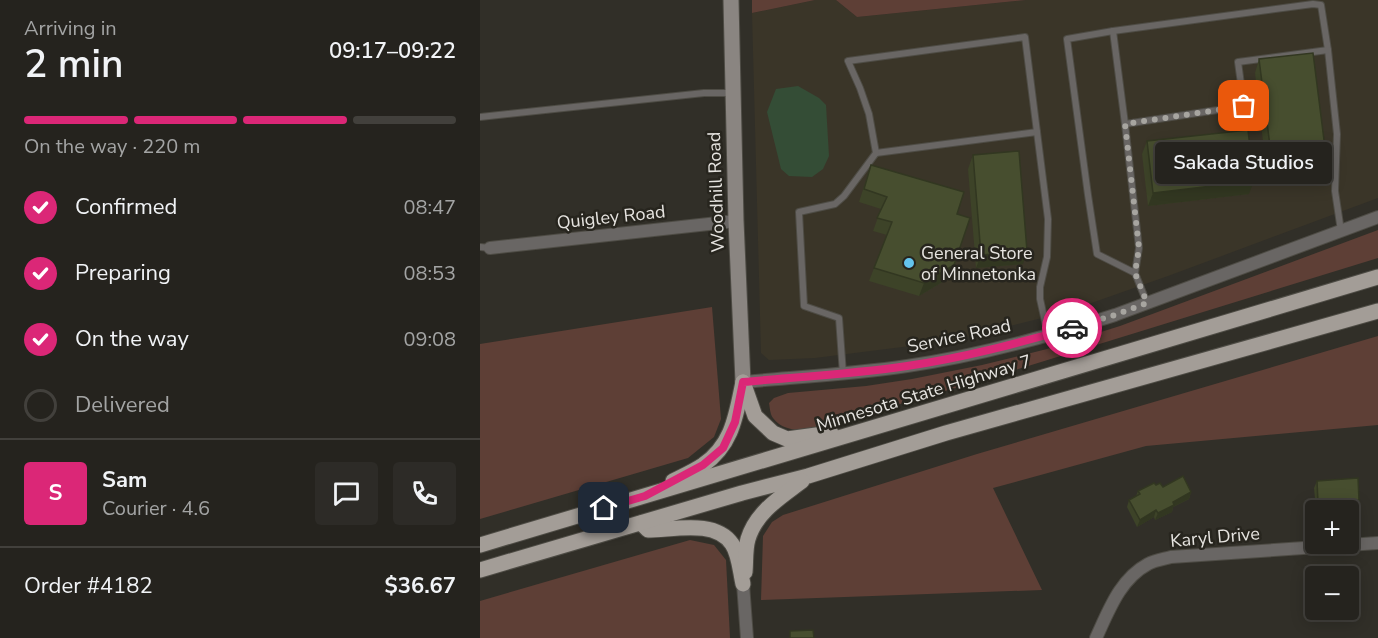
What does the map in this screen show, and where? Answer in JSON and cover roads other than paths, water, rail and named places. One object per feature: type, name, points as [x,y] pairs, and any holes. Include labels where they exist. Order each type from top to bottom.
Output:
[{"type":"main road","name":"Minnesota State Highway 7","points":[[480,545],[1378,278]]},
{"type":"main road","points":[[480,570],[808,476],[958,429],[1378,311]]},
{"type":"main road","points":[[743,382],[755,416],[773,433],[787,439],[878,427]]},
{"type":"main road","points":[[645,496],[703,465],[723,448],[735,422],[743,382]]},
{"type":"main road","points":[[744,584],[748,540],[756,521],[769,506],[808,476]]},
{"type":"main road","points":[[641,523],[648,530],[701,527],[720,533],[731,542],[744,584]]},
{"type":"street","name":"Woodhill Road","points":[[731,0],[736,221],[743,382]]},
{"type":"street","name":"Service Road","points":[[743,382],[908,366],[948,359],[1048,335],[1106,318],[1378,217]]},
{"type":"street","name":"Quigley Road","points":[[485,247],[736,221]]},
{"type":"street","name":"Karyl Drive","points":[[1096,638],[1118,593],[1131,575],[1149,563],[1172,557],[1378,543]]},
{"type":"street","points":[[744,584],[747,638]]},
{"type":"lane","points":[[1135,273],[1097,254],[1067,39],[1313,4],[1321,5],[1337,134],[1335,191],[1341,231]]},
{"type":"lane","points":[[1113,31],[1139,248],[1135,273],[1147,303]]},
{"type":"lane","points":[[876,153],[869,114],[848,61],[1025,37],[1047,219],[1047,257],[1040,286],[1040,300],[1048,335]]},
{"type":"lane","points":[[1125,124],[1244,106],[1238,62],[1328,50]]},
{"type":"lane","points":[[480,117],[694,94],[733,93]]},
{"type":"lane","points":[[843,374],[839,318],[804,306],[799,212],[835,204],[844,196],[876,153],[1036,132]]},
{"type":"place","name":"Sakada Studios","points":[[1244,106]]},
{"type":"place","name":"General Store of Minnetonka","points":[[909,263]]}]
